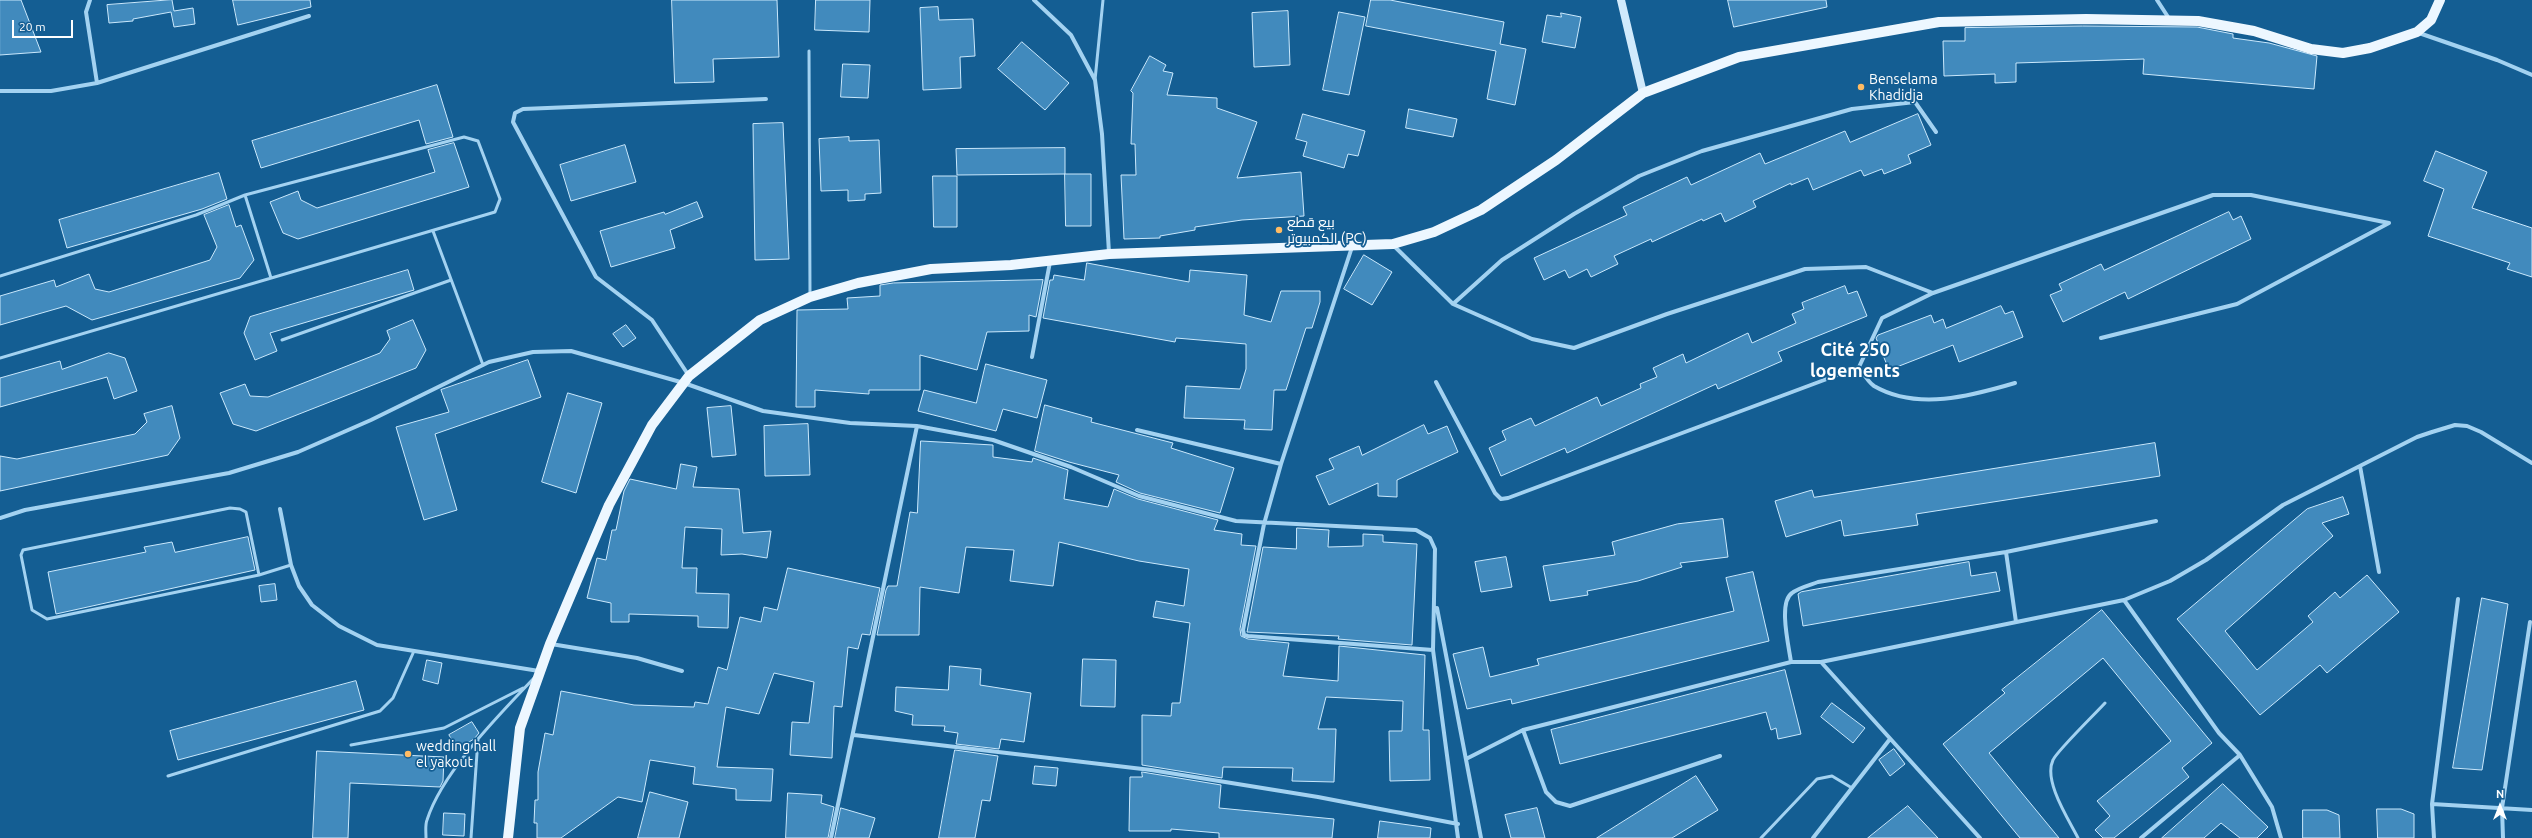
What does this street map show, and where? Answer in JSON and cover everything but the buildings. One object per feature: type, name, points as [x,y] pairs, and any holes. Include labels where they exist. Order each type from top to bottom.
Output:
[{"type":"main road","points":[[1621,0],[1643,93]]},
{"type":"main road","points":[[508,838],[520,728],[550,644],[609,505],[652,425],[686,380],[760,320],[810,297],[858,282],[931,269],[1050,262],[1109,254],[1393,244],[1434,232],[1481,210],[1556,160],[1643,93],[1739,57],[1939,22],[2086,19],[2198,21],[2254,31],[2311,49],[2343,53],[2370,48],[2417,32],[2431,20],[2440,0]]},
{"type":"street","points":[[90,0],[86,12],[97,83]]},
{"type":"street","points":[[1034,0],[1071,35],[1095,80],[1102,134],[1109,254]]},
{"type":"street","points":[[2157,0],[2171,20]]},
{"type":"street","points":[[0,91],[51,91],[97,83],[310,16]]},
{"type":"street","points":[[2417,32],[2497,60],[2532,75]]},
{"type":"street","points":[[686,380],[652,320],[596,277],[513,122],[514,113],[523,109],[766,99]]},
{"type":"street","points":[[1453,304],[1502,260],[1574,214],[1639,176],[1702,151],[1852,109],[1915,102],[1936,132]]},
{"type":"street","points":[[1436,382],[1495,493],[1501,499],[1516,495],[1859,367],[1882,318],[1933,293],[2214,195],[2251,195],[2389,223],[2237,304],[2101,338]]},
{"type":"street","points":[[1393,244],[1453,304],[1532,339],[1574,348],[1697,303],[1805,269],[1866,267],[1933,293]]},
{"type":"street","points":[[1352,246],[1280,464],[1264,524],[1243,630],[1244,635],[1433,650]]},
{"type":"street","points":[[1032,357],[1050,262]]},
{"type":"street","points":[[0,518],[24,510],[229,473],[298,452],[372,420],[483,365],[533,352],[571,351],[686,380],[763,411],[850,423],[918,426],[992,440],[1071,466],[1139,496],[1236,521],[1264,524],[1416,530],[1430,538],[1435,549],[1436,600],[1433,650],[1458,824],[1458,838]]},
{"type":"street","points":[[1859,367],[1873,386],[1905,399],[1968,397],[2015,383]]},
{"type":"street","points":[[1466,759],[1523,730],[1791,662],[1821,662],[2124,600],[2170,581],[2206,560],[2283,505],[2417,437],[2456,425],[2481,432],[2532,463]]},
{"type":"street","points":[[831,838],[854,735],[918,426]]},
{"type":"street","points":[[1138,430],[1280,464]]},
{"type":"street","points":[[2360,466],[2378,572]]},
{"type":"street","points":[[280,509],[291,565],[299,586],[312,605],[339,626],[377,645],[541,671]]},
{"type":"street","points":[[1791,662],[1785,618],[1786,600],[1791,593],[1818,582],[2006,552],[2156,521]]},
{"type":"street","points":[[2006,552],[2016,622]]},
{"type":"street","points":[[2434,838],[2432,804],[2458,599]]},
{"type":"street","points":[[1436,600],[1481,838]]},
{"type":"street","points":[[2124,600],[2219,733],[2240,755],[2272,807],[2281,838]]},
{"type":"street","points":[[2502,838],[2502,808],[2530,622]]},
{"type":"street","points":[[550,644],[637,658],[682,671]]},
{"type":"street","points":[[1821,662],[1980,838]]},
{"type":"street","points":[[1523,730],[1546,792],[1556,802],[1570,806],[1720,756]]},
{"type":"street","points":[[854,735],[1150,770],[1318,798],[1458,824]]},
{"type":"street","points":[[1813,838],[1890,739]]},
{"type":"street","points":[[2141,838],[2240,755]]},
{"type":"street","points":[[2432,804],[2532,810]]},
{"type":"lane","points":[[1095,80],[1103,0]]},
{"type":"lane","points":[[809,50],[810,297]]},
{"type":"lane","points":[[0,276],[196,215],[245,195],[464,137],[478,141],[500,199],[496,212],[0,358]]},
{"type":"lane","points":[[245,195],[271,278]]},
{"type":"lane","points":[[433,230],[483,365]]},
{"type":"lane","points":[[282,340],[451,280]]},
{"type":"lane","points":[[259,575],[246,512],[240,509],[230,508],[23,550],[21,555],[32,610],[47,619],[259,575],[291,565]]},
{"type":"lane","points":[[168,776],[380,711],[393,698],[414,651]]},
{"type":"lane","points":[[426,838],[427,820],[446,782],[478,739],[541,671]]},
{"type":"lane","points":[[351,746],[444,728],[526,686]]},
{"type":"lane","points":[[2078,838],[2057,797],[2051,777],[2052,760],[2105,703]]},
{"type":"lane","points":[[471,838],[478,739]]},
{"type":"lane","points":[[1760,838],[1817,779],[1832,776],[1852,788]]},
{"type":"place","name":"Benselama Khadidja","points":[[1861,87]]},
{"type":"place","name":"بيع قطع الكمبيوتر (PC)","points":[[1279,230]]},
{"type":"place","name":"wedding hall el yakout","points":[[408,754]]},
{"type":"district","name":"Cité 250 logements","points":[[1855,360]]}]
